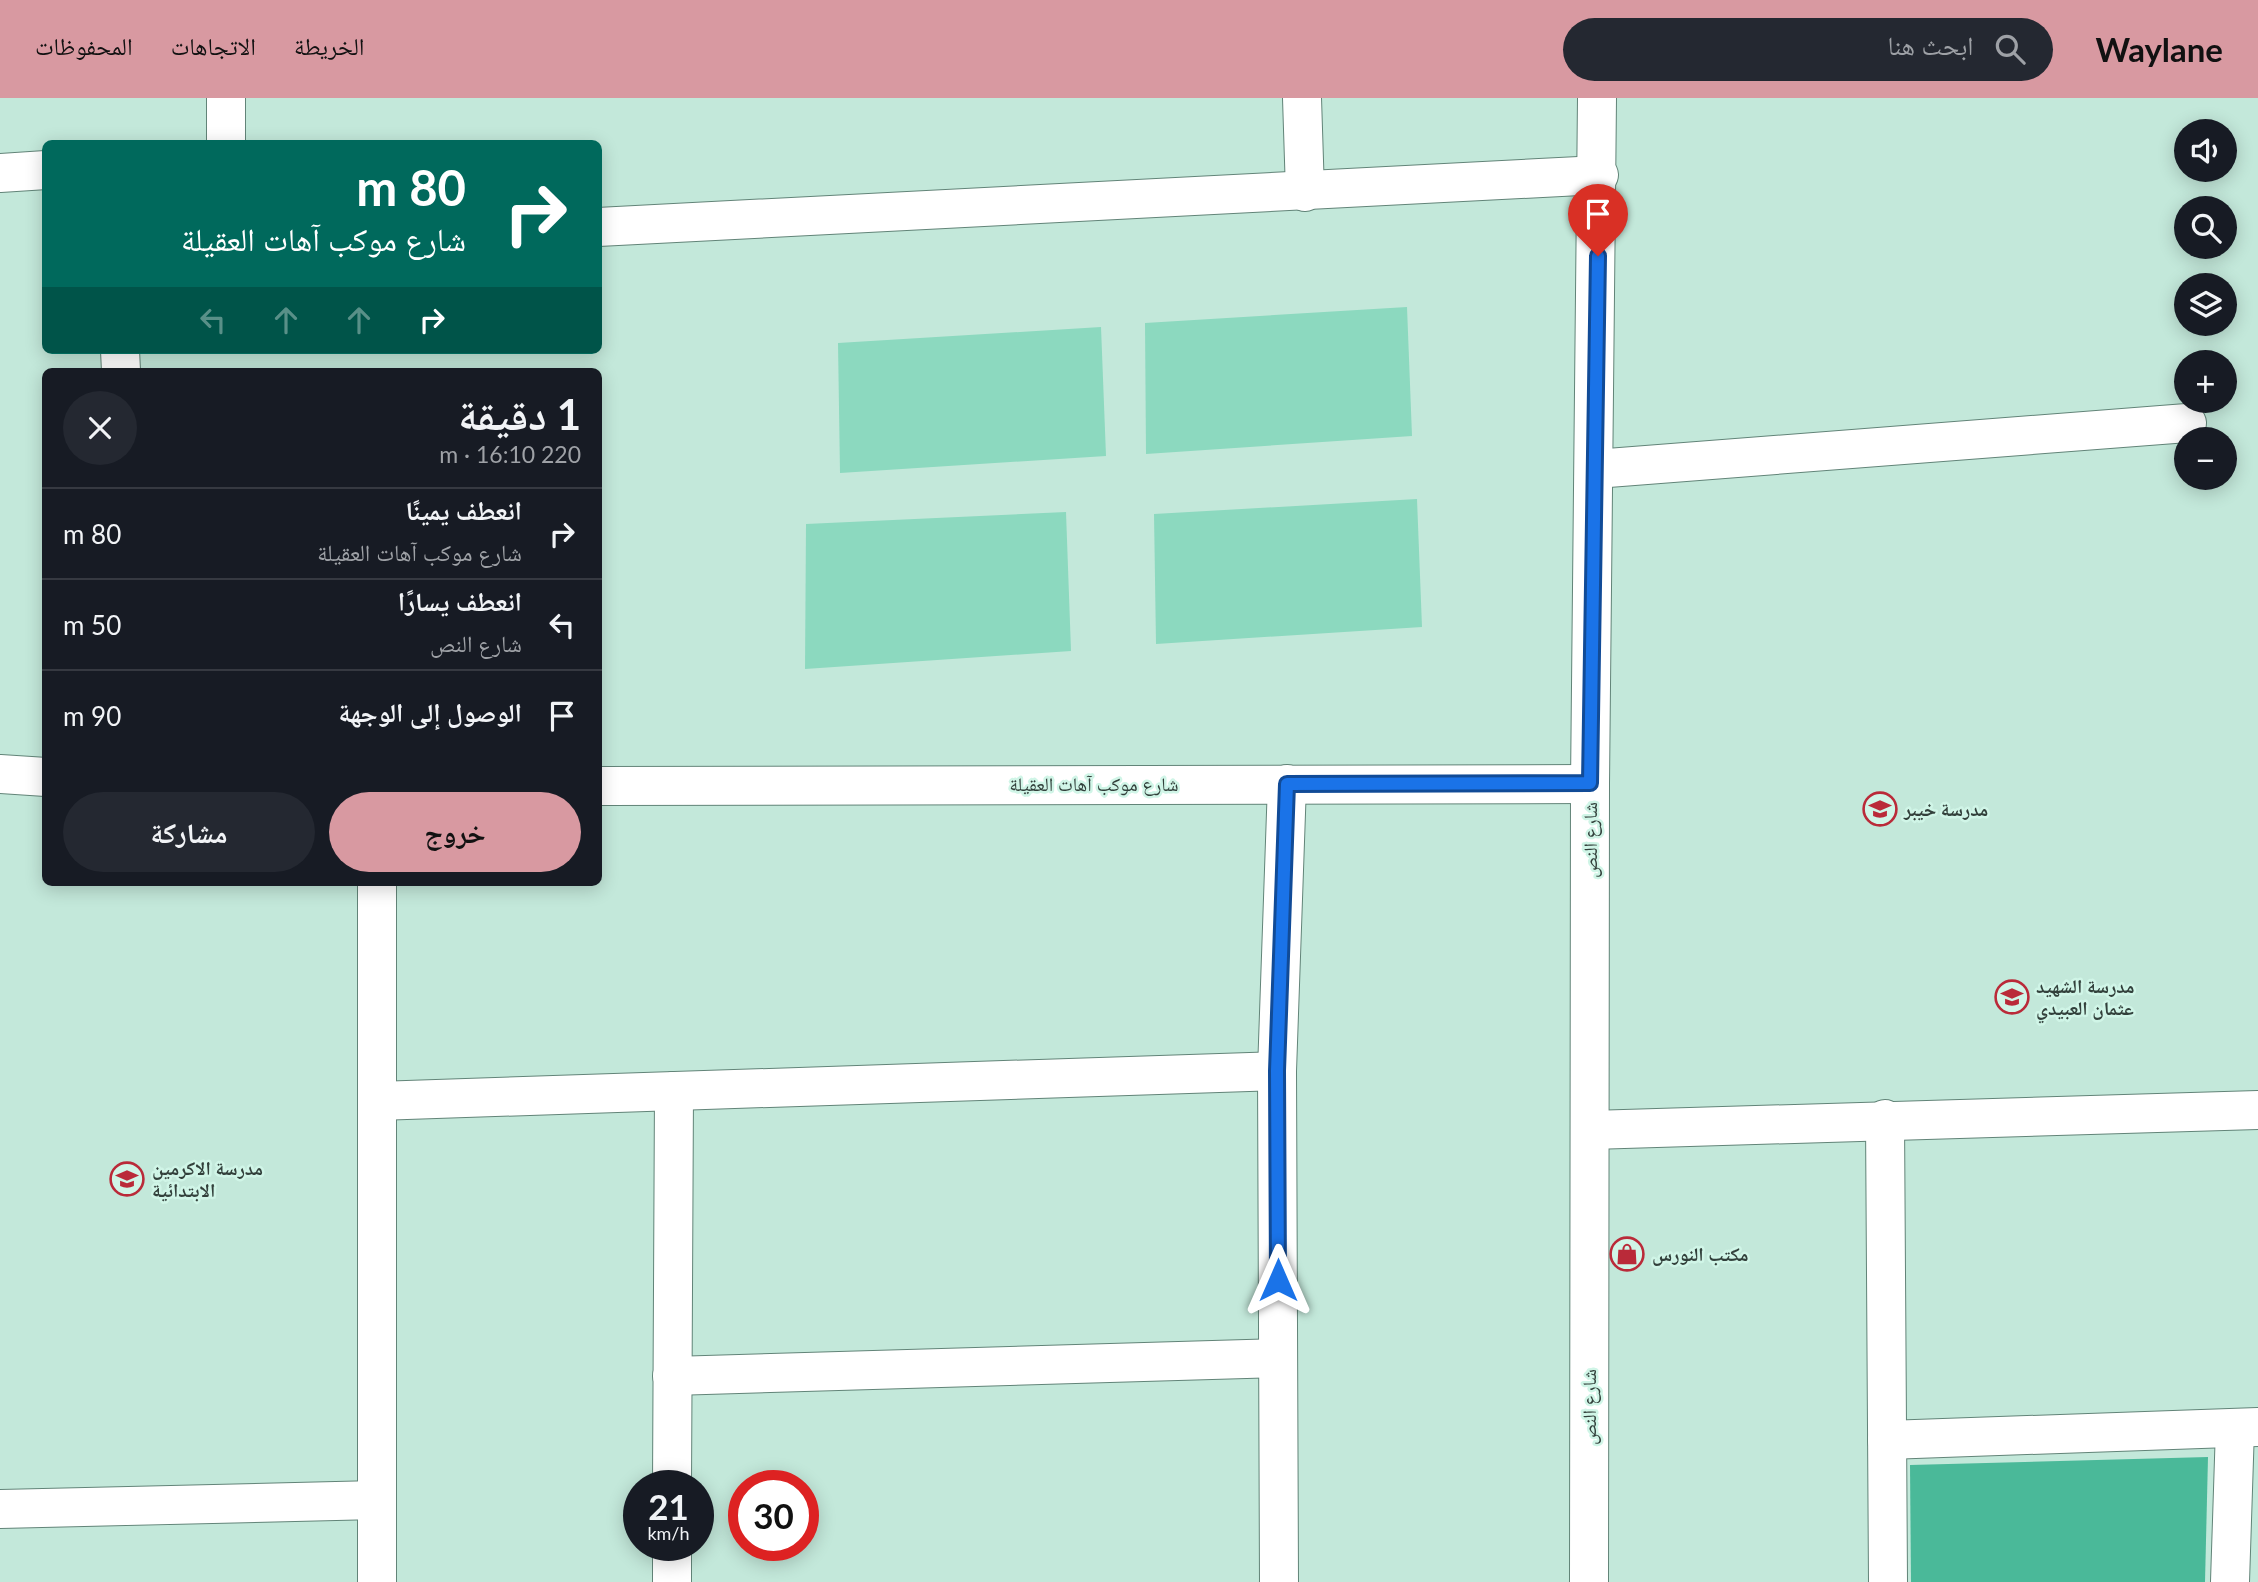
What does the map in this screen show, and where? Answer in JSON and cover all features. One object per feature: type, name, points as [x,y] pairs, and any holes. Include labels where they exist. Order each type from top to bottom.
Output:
[{"type":"street","points":[[226,98],[226,140]]},
{"type":"street","points":[[1302,98],[1306,192]]},
{"type":"street","name":"شارع النص","points":[[1589,1582],[1590,783],[1599,176],[1597,98]]},
{"type":"street","points":[[0,173],[42,170]]},
{"type":"street","points":[[602,227],[1599,176]]},
{"type":"street","points":[[1594,469],[2187,423]]},
{"type":"street","points":[[0,774],[42,777]]},
{"type":"street","name":"شارع موكب آهات العقيلة","points":[[602,786],[1590,783]]},
{"type":"street","points":[[1279,1582],[1277,1071],[1287,784]]},
{"type":"street","points":[[377,886],[377,1582]]},
{"type":"street","points":[[377,1101],[1277,1071]]},
{"type":"street","points":[[672,1470],[674,1091]]},
{"type":"street","points":[[1591,1130],[1885,1119],[2258,1110]]},
{"type":"street","points":[[1885,1119],[1888,1582]]},
{"type":"street","points":[[673,1376],[1278,1358]]},
{"type":"street","points":[[1887,1440],[2246,1428],[2230,1582]]},
{"type":"street","points":[[0,1509],[377,1500]]},
{"type":"street","points":[[672,1561],[672,1582]]},
{"type":"shaded area","points":[[1407,307],[1412,436],[1146,454],[1145,323]]},
{"type":"shaded area","points":[[1101,327],[1106,456],[840,473],[838,343]]},
{"type":"shaded area","points":[[1417,499],[1422,627],[1156,644],[1154,514]]},
{"type":"shaded area","points":[[1066,512],[1071,651],[805,669],[806,524]]},
{"type":"shaded area","points":[[2208,1457],[2205,1582],[1911,1582],[1910,1465]]},
{"type":"place","name":"مدرسة خيبر","points":[[1880,809]]},
{"type":"place","name":"مدرسة الشهيد عثمان العبيدي","points":[[2012,997]]},
{"type":"place","name":"مدرسة الاكرمين الابتدائية","points":[[127,1179]]},
{"type":"place","name":"مكتب النورس","points":[[1627,1254]]},
{"type":"route","points":[[1278,1280],[1277,1071],[1287,784],[1590,783],[1598,256]]}]
